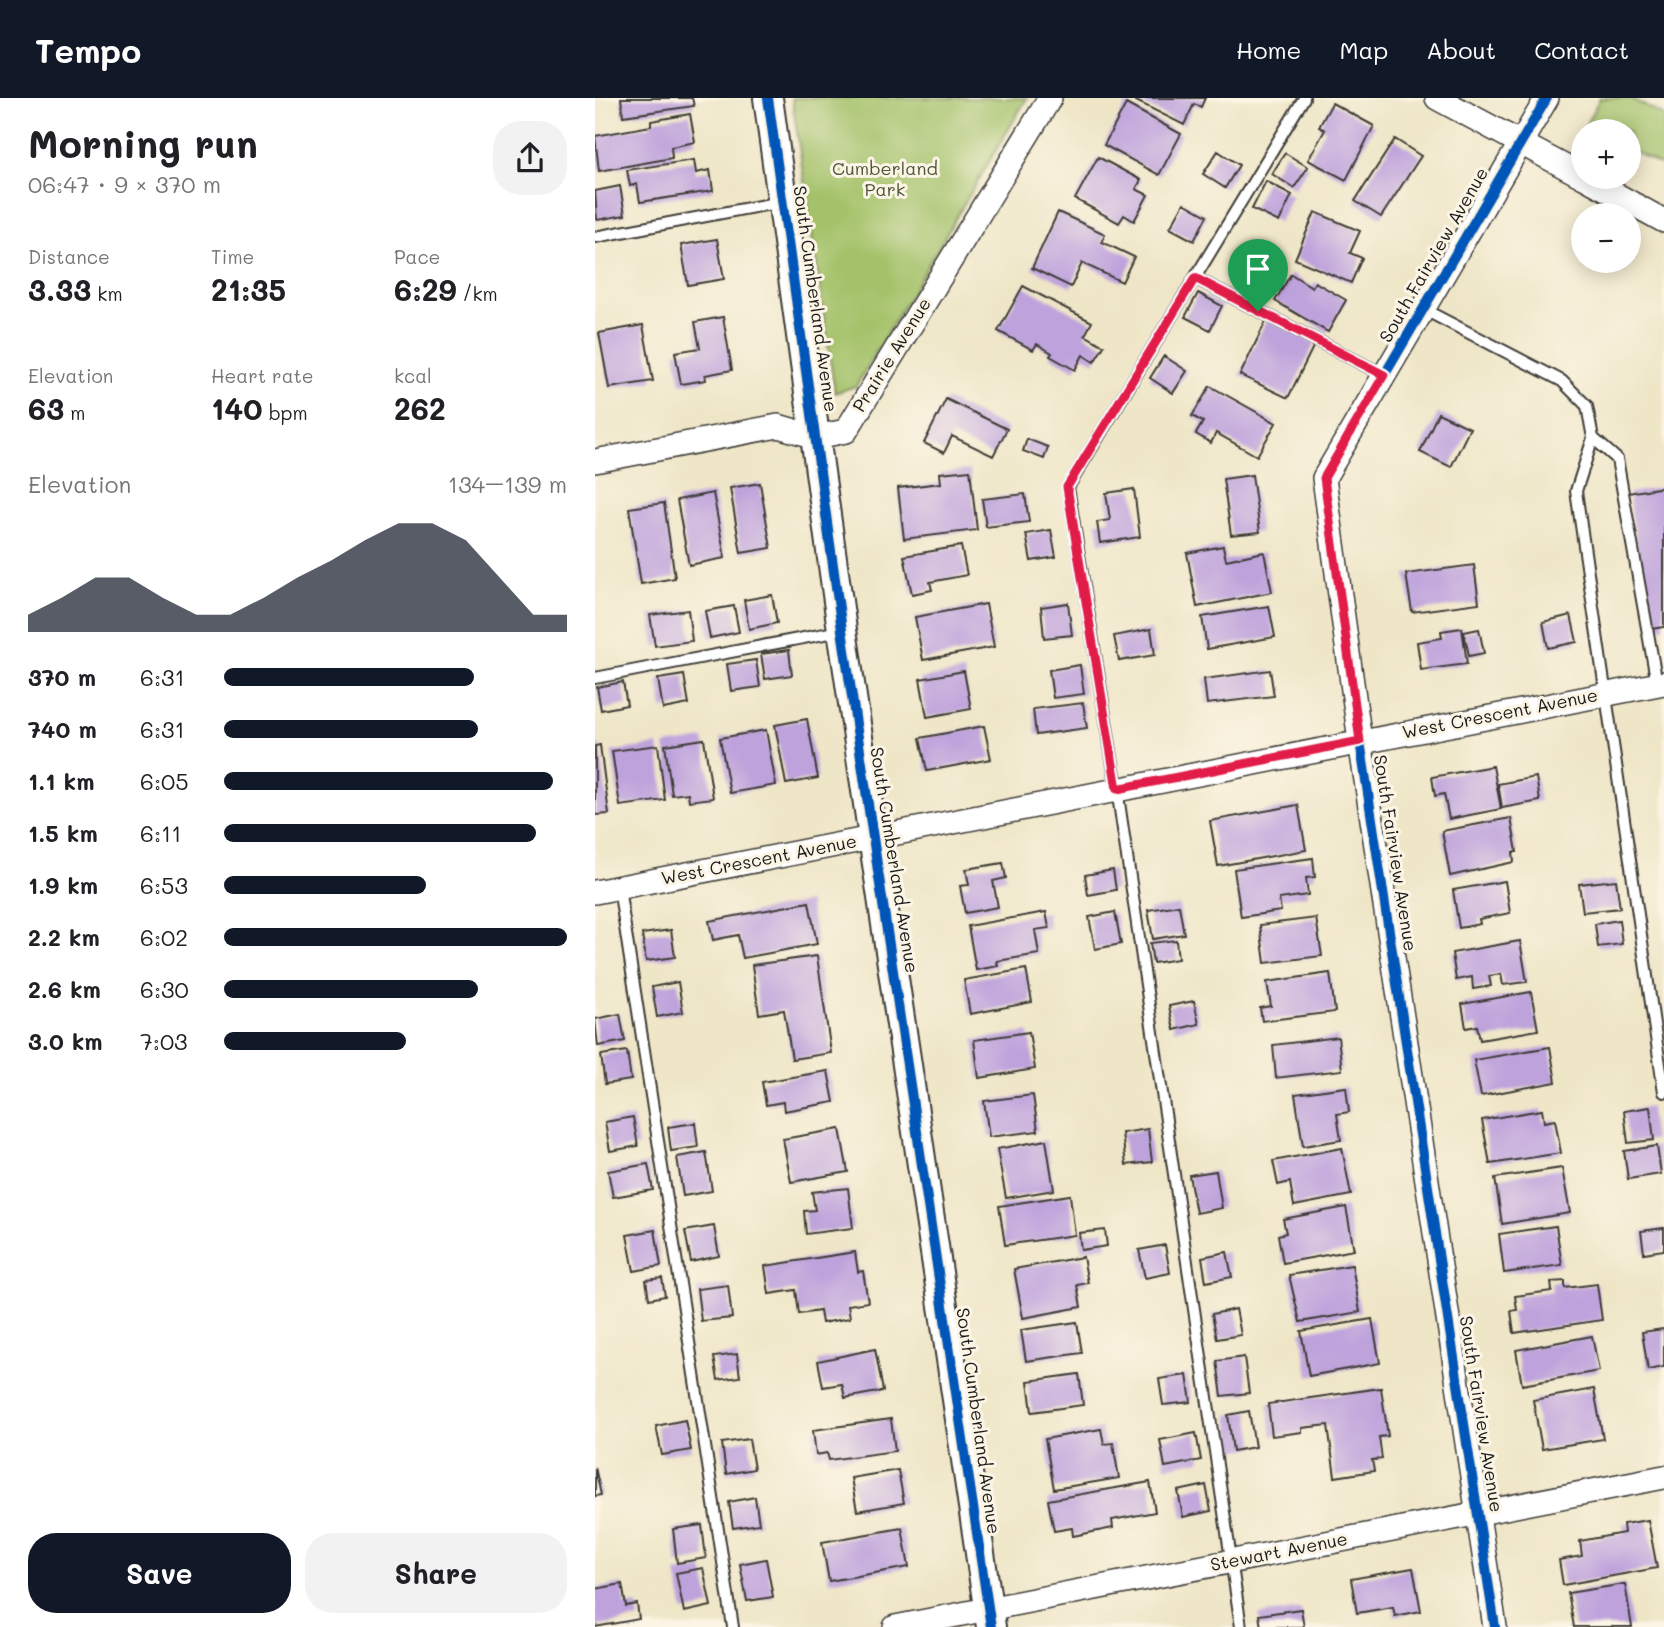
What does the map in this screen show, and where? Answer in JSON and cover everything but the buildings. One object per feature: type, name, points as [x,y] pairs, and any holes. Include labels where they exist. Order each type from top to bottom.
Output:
[{"type":"street","name":"South Cumberland Avenue","points":[[768,98],[842,630],[990,1618]]},
{"type":"street","name":"Prairie Avenue","points":[[816,437],[846,431],[1050,98]]},
{"type":"street","points":[[1437,98],[1571,170]]},
{"type":"street","name":"South Fairview Avenue","points":[[1495,1627],[1360,741],[1324,478],[1546,98]]},
{"type":"street","points":[[1606,189],[1664,221]]},
{"type":"street","points":[[595,461],[778,426],[816,437]]},
{"type":"street","name":"West Crescent Avenue","points":[[595,892],[1661,683]]},
{"type":"street","name":"Stewart Avenue","points":[[894,1627],[990,1618],[1231,1561],[1664,1477]]},
{"type":"lane","points":[[1241,1627],[1117,789],[1067,487],[1304,98]]},
{"type":"lane","points":[[595,237],[784,201]]},
{"type":"lane","points":[[1195,278],[1384,375]]},
{"type":"lane","points":[[1423,309],[1562,381],[1587,406],[1593,438],[1576,491],[1664,1092]]},
{"type":"lane","points":[[1593,438],[1616,459],[1661,683]]},
{"type":"lane","points":[[595,677],[842,630]]},
{"type":"lane","points":[[619,888],[733,1627]]},
{"type":"green space","name":"Cumberland Park","points":[[792,98],[1027,98],[856,386],[835,393]]},
{"type":"green space","points":[[1600,98],[1630,98],[1664,116],[1664,167],[1641,155],[1641,119],[1589,119]]},
{"type":"cycle path","points":[[768,98],[842,630],[991,1627]]},
{"type":"cycle path","points":[[1495,1627],[1360,741],[1324,478],[1547,98]]},
{"type":"route","points":[[1195,278],[1258,311],[1384,375],[1324,478],[1360,741],[1117,789],[1067,487],[1195,278]]}]
